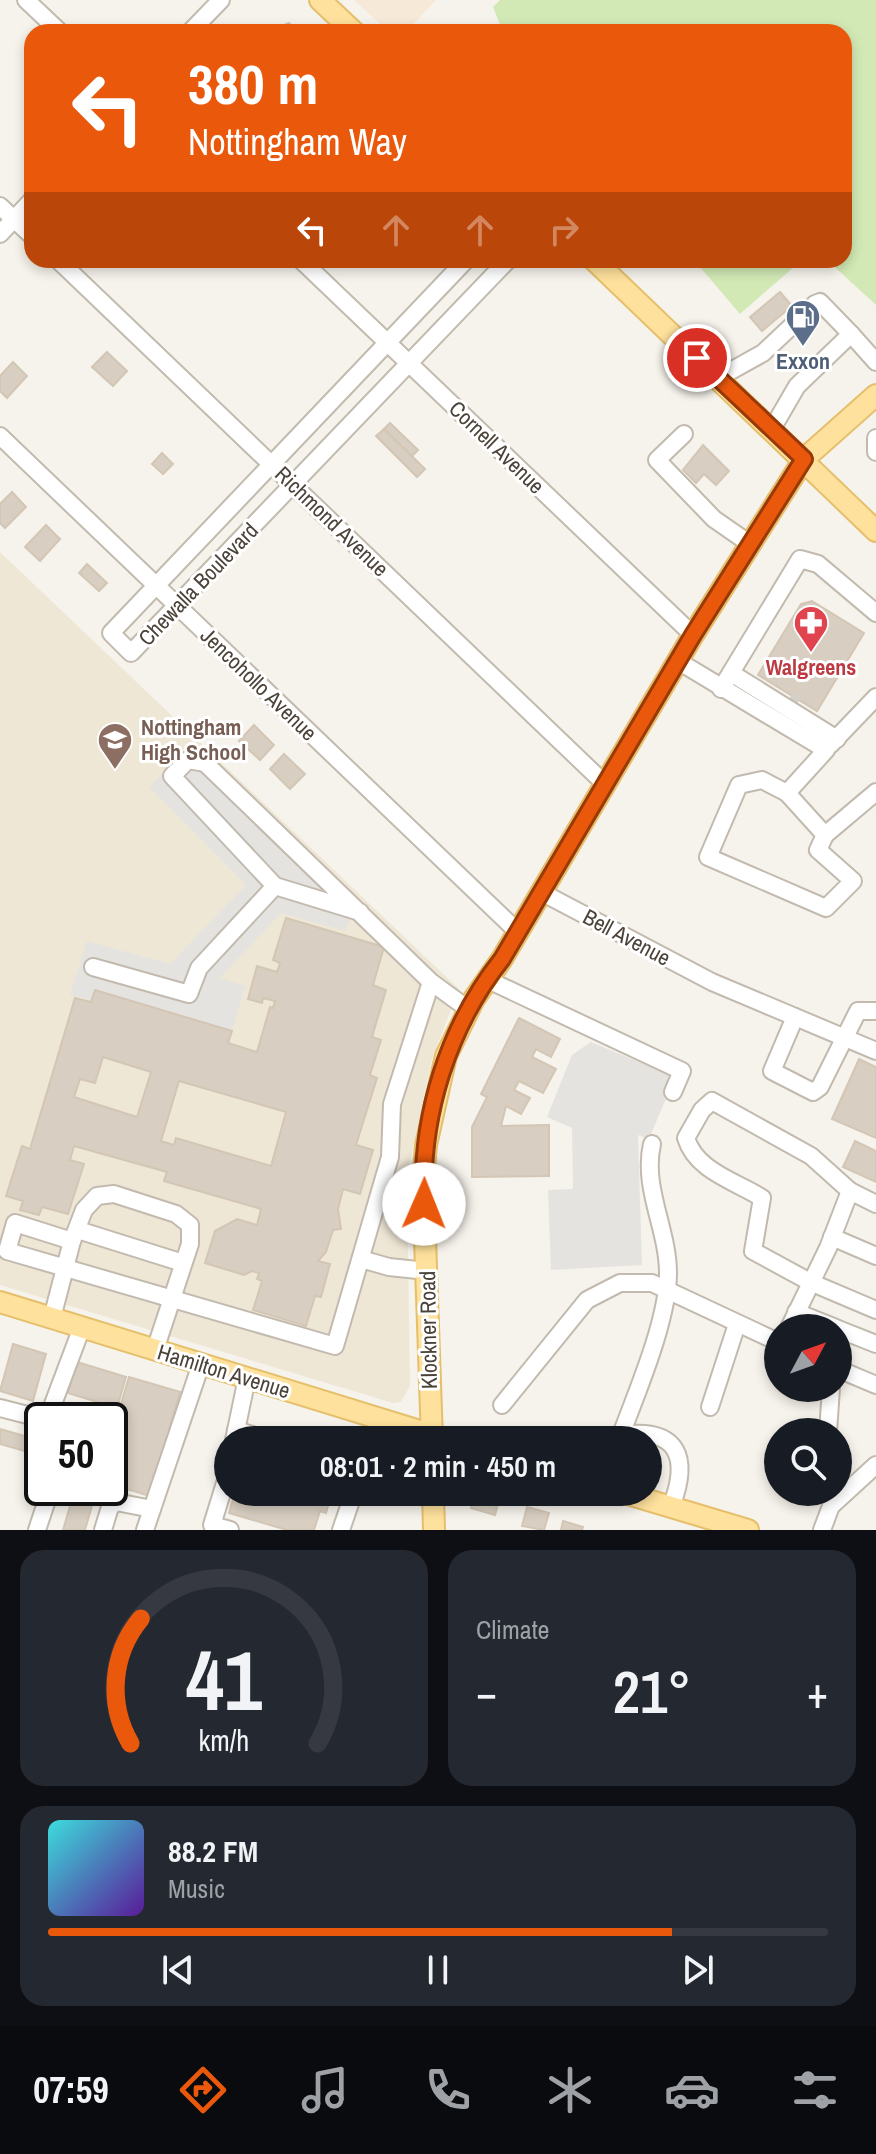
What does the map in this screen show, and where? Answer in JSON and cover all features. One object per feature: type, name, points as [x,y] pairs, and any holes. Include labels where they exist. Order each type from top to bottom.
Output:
[{"type":"main road","points":[[320,0],[346,24]]},
{"type":"main road","points":[[602,268],[876,531]]},
{"type":"main road","name":"Klockner Road","points":[[436,1426],[423,1181],[426,1145],[439,1080],[468,1009],[518,932],[693,635],[804,459],[876,395]]},
{"type":"main road","name":"Hamilton Avenue","points":[[0,1302],[399,1426]]},
{"type":"main road","points":[[662,1504],[748,1530]]},
{"type":"main road","points":[[433,1506],[434,1530]]},
{"type":"street","points":[[26,0],[52,24]]},
{"type":"street","points":[[198,24],[221,0]]},
{"type":"street","points":[[0,206],[24,228]]},
{"type":"street","points":[[0,234],[24,208]]},
{"type":"street","name":"Richmond Avenue","points":[[66,268],[605,784]]},
{"type":"street","name":"Cornell Avenue","points":[[309,268],[693,635]]},
{"type":"street","name":"Chewalla Boulevard","points":[[458,268],[111,633],[131,653],[498,268]]},
{"type":"street","points":[[718,378],[763,353],[820,302],[876,362]]},
{"type":"street","points":[[772,429],[797,386],[851,334]]},
{"type":"street","points":[[684,434],[657,460],[714,519],[750,544]]},
{"type":"street","name":"Jencohollo Avenue","points":[[0,436],[518,932]]},
{"type":"street","points":[[876,438],[876,452]]},
{"type":"street","points":[[721,689],[800,559],[818,564],[876,613]]},
{"type":"street","points":[[678,661],[721,689],[835,740]]},
{"type":"street","points":[[731,673],[835,740]]},
{"type":"street","points":[[761,690],[771,688],[793,702],[835,740]]},
{"type":"street","points":[[787,793],[876,697]]},
{"type":"street","points":[[360,912],[275,886],[172,776],[188,760],[205,763],[360,912],[431,982],[468,1009]]},
{"type":"street","points":[[825,835],[787,793],[762,780],[739,785],[708,857],[826,908],[853,881],[818,850],[825,835],[876,792]]},
{"type":"street","points":[[93,967],[189,994],[199,968],[275,886]]},
{"type":"street","name":"Bell Avenue","points":[[541,892],[712,982],[876,1051]]},
{"type":"street","points":[[486,979],[682,1071],[673,1092]]},
{"type":"street","points":[[183,1263],[15,1223],[7,1251],[335,1346],[390,1157],[392,1104],[431,982]]},
{"type":"street","points":[[795,1017],[772,1071],[813,1092],[820,1087],[858,1011],[876,1011]]},
{"type":"street","points":[[876,1204],[850,1191],[811,1156],[712,1101],[702,1110],[686,1138],[690,1152],[704,1166],[762,1198],[753,1251],[810,1282],[876,1310]]},
{"type":"street","points":[[624,1426],[649,1359],[665,1291],[667,1255],[649,1169],[652,1144]]},
{"type":"street","points":[[801,1314],[796,1312],[850,1191]]},
{"type":"street","points":[[52,1318],[75,1236],[91,1202],[105,1193],[114,1194],[185,1218],[192,1233],[155,1350]]},
{"type":"street","points":[[832,1237],[876,1256]]},
{"type":"street","points":[[361,1259],[389,1267],[427,1271]]},
{"type":"street","points":[[502,1405],[587,1300],[620,1283],[652,1283],[764,1336]]},
{"type":"street","points":[[710,1407],[737,1324]]},
{"type":"street","points":[[54,1402],[82,1327]]},
{"type":"street","points":[[852,1334],[876,1344]]},
{"type":"street","points":[[145,1530],[201,1364]]},
{"type":"street","points":[[852,1375],[876,1385]]},
{"type":"street","points":[[237,1426],[247,1378]]},
{"type":"street","points":[[0,1408],[24,1414]]},
{"type":"street","points":[[662,1438],[668,1440],[679,1455],[681,1470],[671,1507]]},
{"type":"street","points":[[852,1482],[876,1465]]},
{"type":"street","points":[[103,1530],[110,1507],[116,1502],[152,1509]]},
{"type":"street","points":[[37,1530],[45,1506]]},
{"type":"street","points":[[218,1506],[212,1525],[230,1530]]},
{"type":"street","points":[[341,1530],[349,1506]]},
{"type":"street","points":[[822,1530],[827,1506]]},
{"type":"shaded area","points":[[354,0],[436,0],[414,24],[380,24]]},
{"type":"shaded area","name":"Nottingham High School","points":[[0,552],[459,989],[432,1059],[410,1162],[407,1190],[410,1386],[401,1402],[393,1403],[0,1285]]},
{"type":"shaded area","points":[[191,743],[308,857],[360,901],[345,931],[281,913],[220,978],[245,986],[232,1031],[70,995],[87,941],[170,964],[246,885],[149,787]]},
{"type":"shaded area","points":[[591,1042],[675,1077],[649,1139],[638,1135],[642,1265],[551,1270],[548,1190],[573,1189],[572,1128],[547,1117],[572,1055]]},
{"type":"green space","points":[[500,0],[876,0],[876,305],[836,268],[852,268],[852,24],[500,24],[493,7]]},
{"type":"green space","points":[[701,268],[793,268],[740,314]]},
{"type":"building","points":[[780,292],[792,306],[762,331],[750,317]]},
{"type":"building","points":[[107,352],[127,371],[113,386],[92,367]]},
{"type":"building","points":[[13,362],[27,376],[7,398],[0,391],[0,376]]},
{"type":"building","points":[[390,423],[418,450],[411,457],[384,429]]},
{"type":"building","points":[[384,429],[425,469],[417,477],[376,436]]},
{"type":"building","points":[[703,445],[729,471],[716,485],[704,474],[696,483],[683,470]]},
{"type":"building","points":[[162,453],[173,464],[163,474],[152,464]]},
{"type":"building","points":[[12,492],[26,507],[5,528],[0,523],[0,504]]},
{"type":"building","points":[[46,525],[60,539],[40,561],[25,547]]},
{"type":"building","points":[[87,564],[107,583],[99,591],[79,573]]},
{"type":"building","name":"Walgreens","points":[[812,601],[864,633],[817,711],[758,675],[801,604]]},
{"type":"building","points":[[254,725],[274,745],[260,760],[239,741]]},
{"type":"building","points":[[284,754],[305,774],[290,789],[270,769]]},
{"type":"building","points":[[286,918],[384,947],[373,985],[386,990],[372,1037],[381,1040],[370,1075],[377,1078],[356,1145],[373,1150],[360,1194],[343,1189],[338,1209],[341,1229],[333,1230],[326,1252],[318,1261],[330,1264],[321,1297],[315,1296],[306,1326],[253,1310],[262,1281],[257,1279],[259,1273],[252,1271],[244,1275],[205,1263],[215,1231],[237,1219],[257,1225],[261,1209],[164,1181],[167,1172],[74,1146],[70,1160],[84,1164],[68,1214],[42,1207],[39,1215],[20,1210],[23,1201],[6,1196],[22,1146],[30,1149],[75,998],[91,1002],[95,990],[232,1031],[228,1043],[257,1052],[270,1007],[273,1008],[275,1001],[263,998],[262,1003],[248,999],[257,966],[277,972],[280,963],[273,960]],"holes":[[[103,1057],[151,1072],[137,1117],[74,1097],[80,1079],[95,1083]],[[179,1081],[286,1112],[271,1166],[176,1138],[174,1145],[161,1141]]]},
{"type":"building","points":[[519,1018],[560,1039],[551,1057],[536,1049],[532,1057],[556,1069],[543,1093],[519,1081],[514,1090],[530,1098],[521,1114],[506,1106],[501,1126],[549,1125],[549,1176],[472,1177],[472,1127],[487,1097],[481,1094]]},
{"type":"building","points":[[859,1059],[876,1067],[876,1138],[832,1119]]},
{"type":"building","points":[[855,1141],[876,1151],[876,1182],[843,1167]]},
{"type":"building","points":[[13,1344],[46,1354],[33,1401],[0,1391]]},
{"type":"building","points":[[77,1362],[126,1377],[119,1402],[97,1402],[68,1393]]},
{"type":"building","points":[[129,1377],[180,1392],[150,1496],[128,1489],[128,1402],[122,1402]]},
{"type":"building","points":[[0,1429],[24,1436],[24,1451],[0,1444]]},
{"type":"building","points":[[70,1506],[92,1506],[85,1530],[63,1530]]},
{"type":"building","points":[[231,1506],[328,1506],[326,1513],[320,1511],[314,1530],[287,1530],[229,1513]]},
{"type":"building","points":[[472,1506],[498,1506],[495,1515]]},
{"type":"building","points":[[527,1507],[549,1513],[544,1530],[522,1526]]},
{"type":"building","points":[[563,1521],[583,1527],[582,1530],[561,1530]]},
{"type":"tunnel","points":[[789,699],[797,704]]},
{"type":"place","name":"Exxon","points":[[803,348]]},
{"type":"place","name":"Walgreens","points":[[811,654]]},
{"type":"place","name":"Nottingham High School","points":[[115,771]]},
{"type":"route","points":[[424,1204],[426,1145],[433,1103],[446,1056],[474,999],[502,959],[693,635],[804,459],[697,358]]}]
